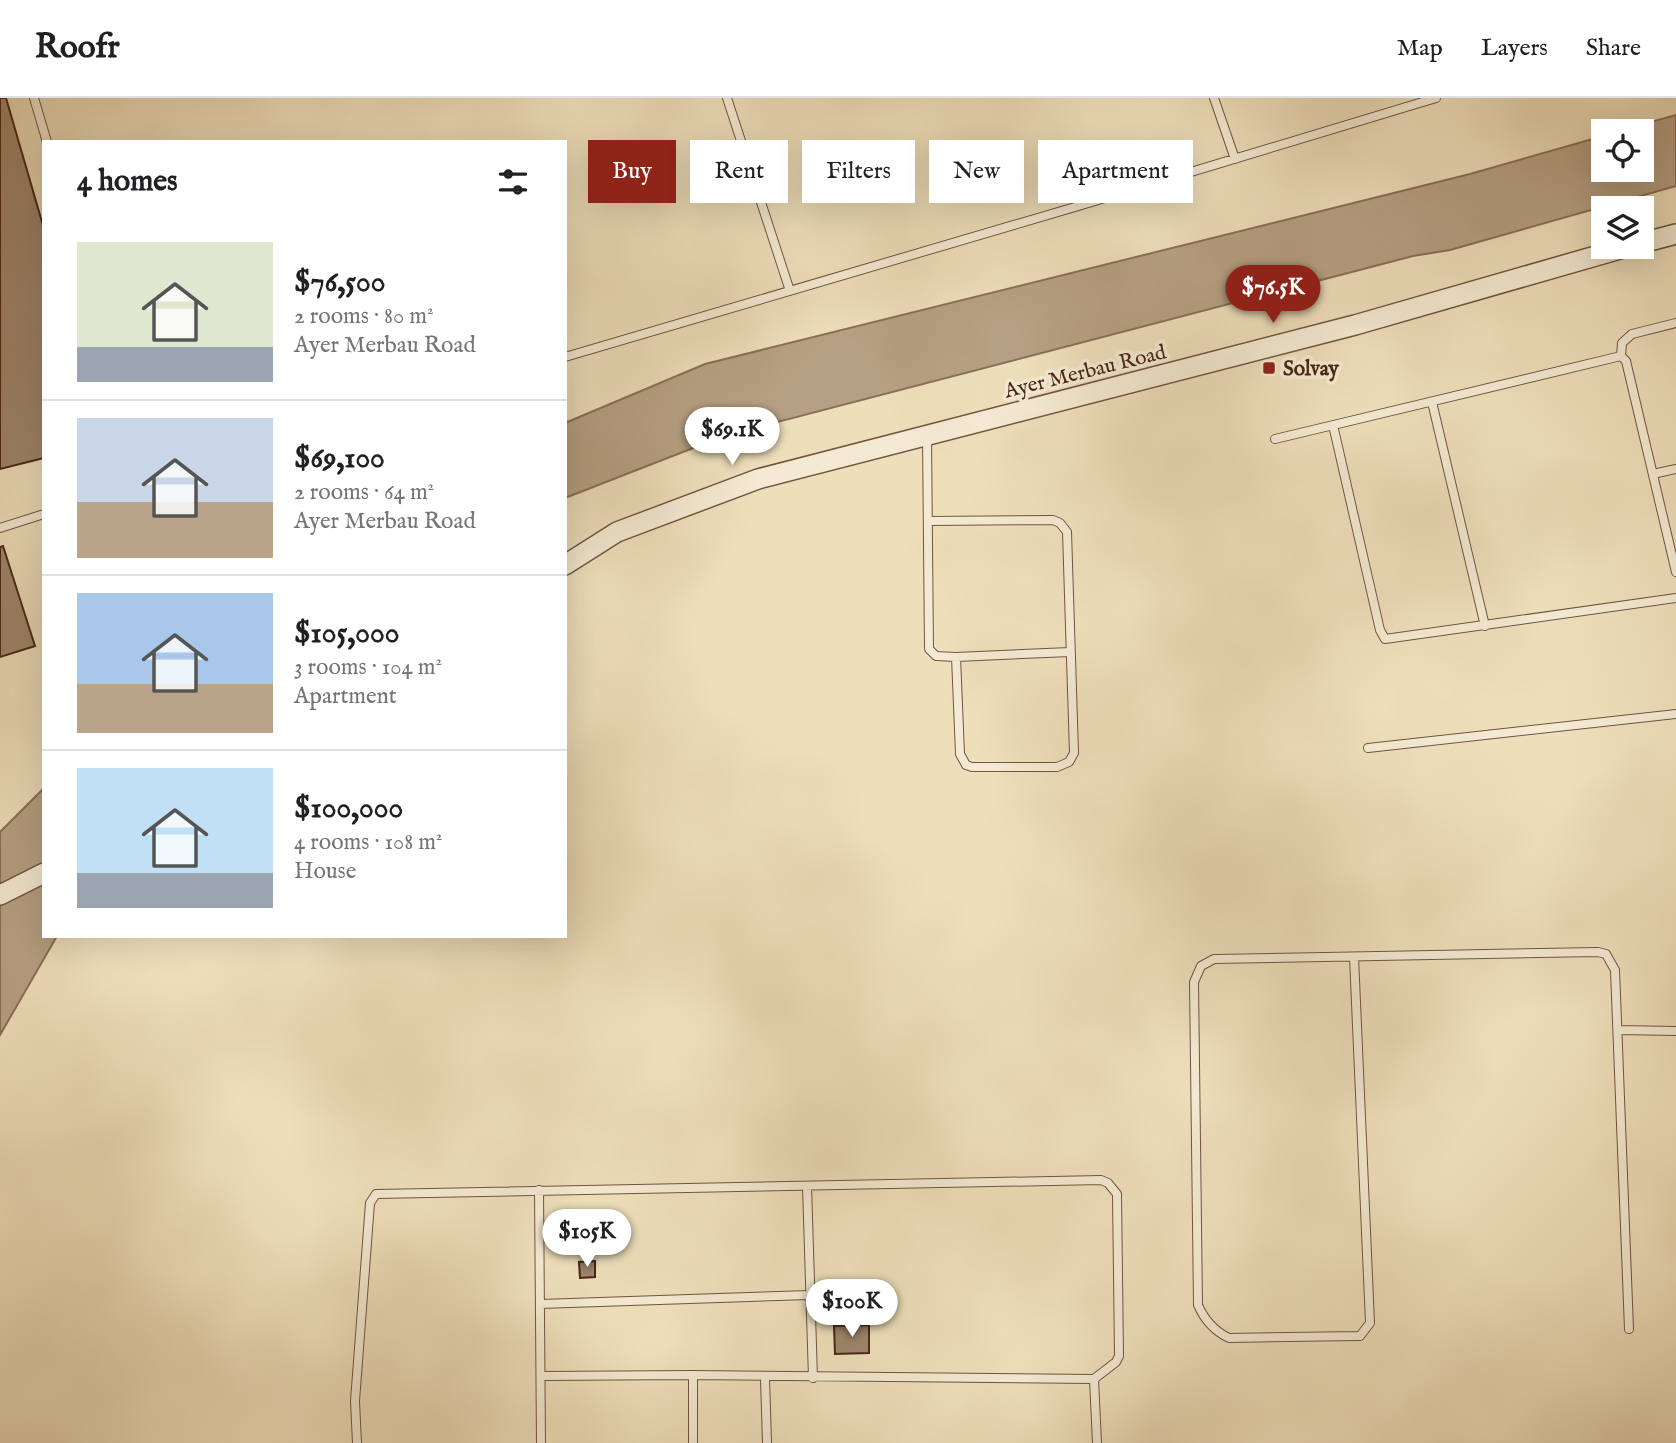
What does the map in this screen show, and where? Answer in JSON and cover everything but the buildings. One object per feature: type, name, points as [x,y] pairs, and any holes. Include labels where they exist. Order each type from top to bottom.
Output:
[{"type":"street","points":[[1654,240],[1676,234]]},
{"type":"street","name":"Ayer Merbau Road","points":[[567,564],[617,532],[745,483],[1355,325],[1591,257]]},
{"type":"street","points":[[0,895],[42,874]]},
{"type":"lane","points":[[34,98],[46,140]]},
{"type":"lane","points":[[727,98],[790,291]]},
{"type":"lane","points":[[1214,98],[1235,159]]},
{"type":"lane","points":[[567,356],[1436,98]]},
{"type":"lane","points":[[1676,323],[1632,334],[1622,343],[1621,356],[1626,361],[1676,572]]},
{"type":"lane","points":[[1275,439],[1621,356]]},
{"type":"lane","points":[[1432,402],[1485,626]]},
{"type":"lane","points":[[1332,425],[1385,639],[1676,598]]},
{"type":"lane","points":[[927,435],[929,649],[936,656],[1070,652]]},
{"type":"lane","points":[[1653,474],[1676,469]]},
{"type":"lane","points":[[0,528],[42,515]]},
{"type":"lane","points":[[928,521],[1053,520],[1067,531],[1074,753],[1069,762],[1057,767],[972,768],[966,765],[960,754],[956,656]]},
{"type":"lane","points":[[1368,748],[1676,714]]},
{"type":"lane","points":[[1354,957],[1370,1323],[1360,1336],[1229,1338],[1207,1322],[1198,1305],[1194,982],[1200,966],[1214,960],[1354,957],[1598,952],[1606,954],[1615,970],[1629,1329]]},
{"type":"lane","points":[[1618,1031],[1676,1031]]},
{"type":"lane","points":[[357,1443],[355,1401],[370,1199],[381,1193],[1101,1180],[1108,1183],[1117,1194],[1119,1356],[1116,1362],[1094,1379],[542,1376]]},
{"type":"lane","points":[[807,1186],[813,1378]]},
{"type":"lane","points":[[539,1190],[541,1443]]},
{"type":"lane","points":[[540,1304],[809,1295]]},
{"type":"lane","points":[[693,1375],[693,1443]]},
{"type":"lane","points":[[765,1377],[766,1443]]},
{"type":"lane","points":[[1094,1379],[1097,1443]]},
{"type":"shaded area","points":[[1676,115],[1676,186],[1641,196],[1591,196],[1591,210],[1450,250],[1413,256],[724,436],[567,497],[567,422],[705,364],[1470,174],[1591,139],[1591,182],[1654,182],[1654,121]]},
{"type":"shaded area","points":[[42,790],[42,938],[56,938],[0,1035],[0,832]]},
{"type":"place","name":"Solvay","points":[[1269,368]]}]
